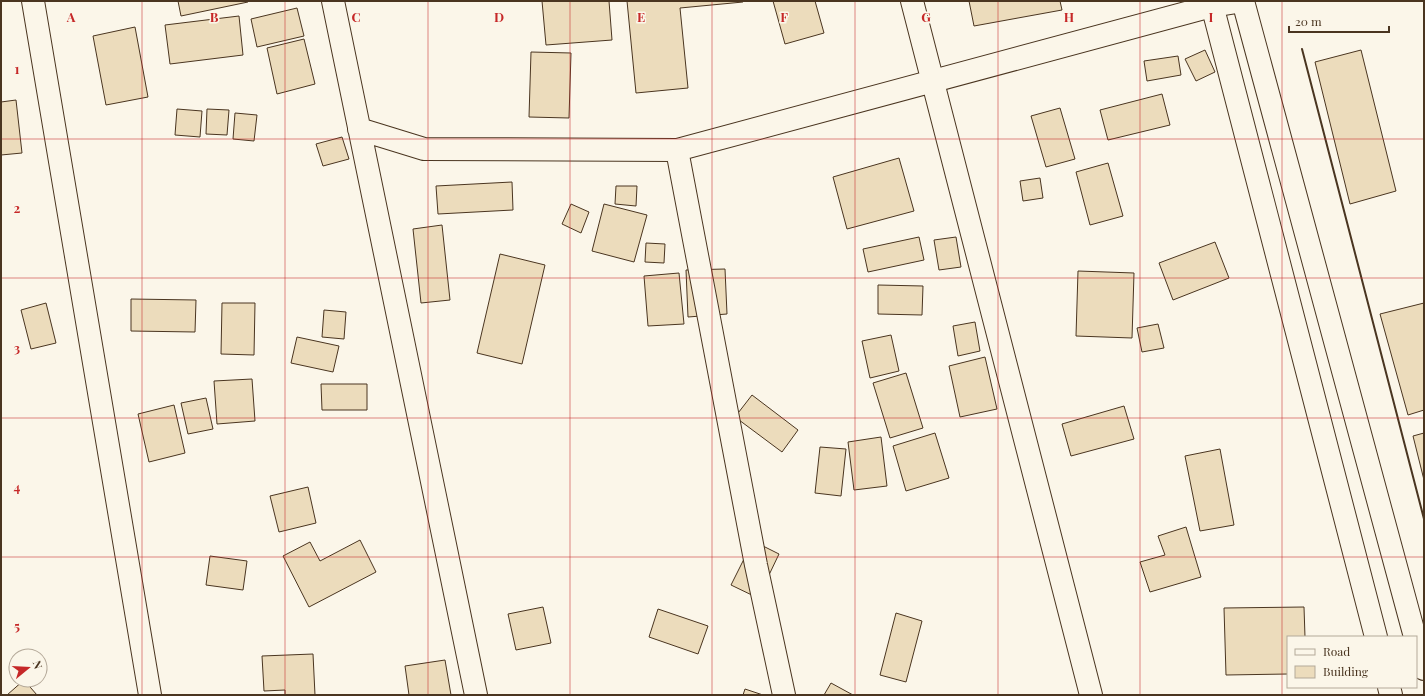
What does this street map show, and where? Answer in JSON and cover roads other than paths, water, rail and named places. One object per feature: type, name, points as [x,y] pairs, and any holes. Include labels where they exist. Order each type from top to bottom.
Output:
[{"type":"street","points":[[33,1],[150,695]]},
{"type":"street","points":[[333,1],[476,695]]},
{"type":"street","points":[[912,1],[1091,695]]},
{"type":"street","points":[[359,129],[424,149],[677,150],[1212,4],[1243,1],[1415,636]]},
{"type":"street","points":[[1212,4],[1376,636]]},
{"type":"street","points":[[677,150],[755,557],[784,695]]},
{"type":"street","points":[[1417,644],[1424,669]]}]
